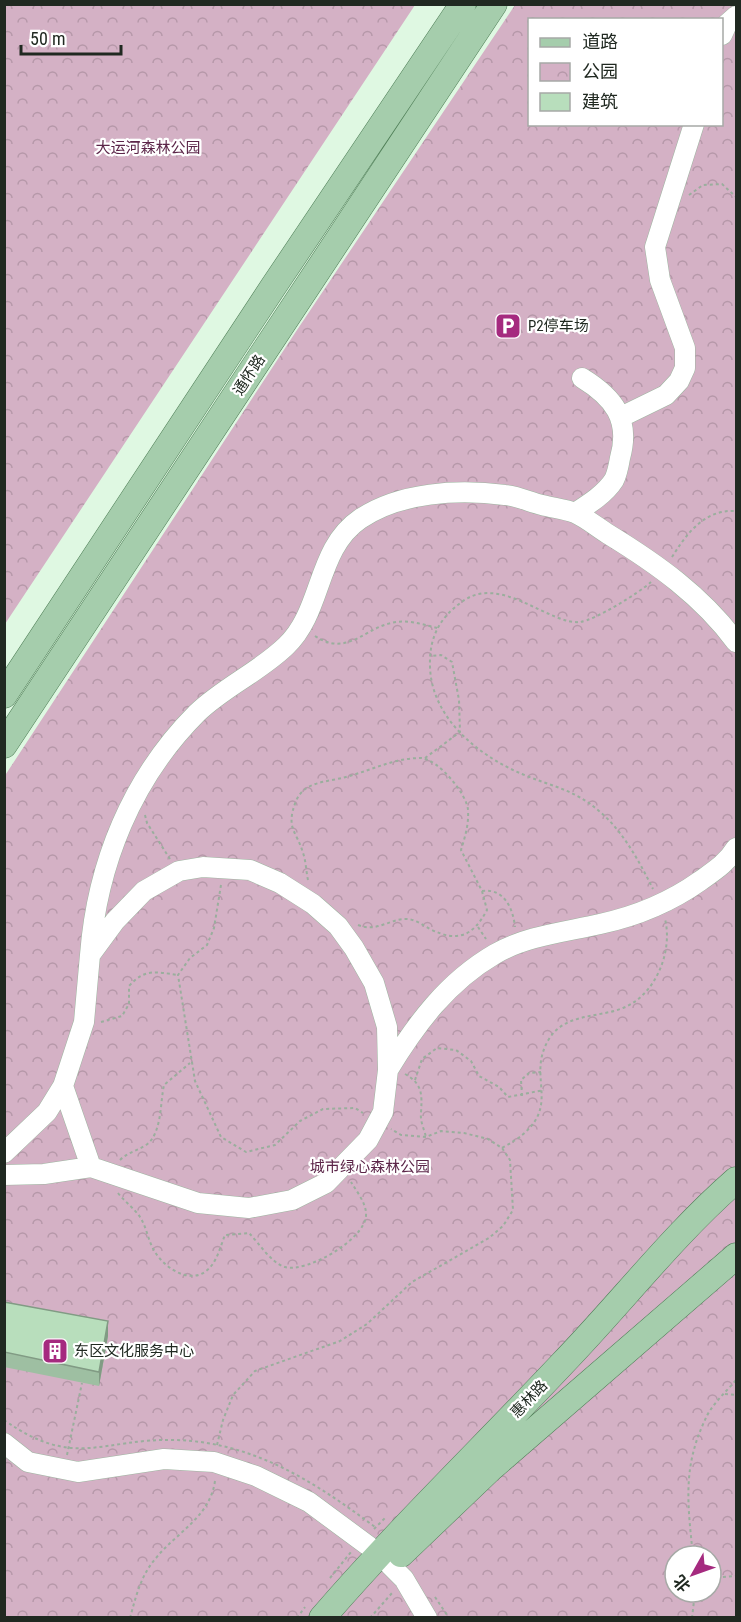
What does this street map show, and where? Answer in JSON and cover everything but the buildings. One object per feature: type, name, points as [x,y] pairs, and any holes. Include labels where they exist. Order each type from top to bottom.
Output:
[{"type":"main road","name":"通怀路","points":[[4,695],[463,4]]},
{"type":"main road","name":"通怀路","points":[[4,745],[494,4]]},
{"type":"main road","name":"惠林路","points":[[345,1617],[384,1559],[564,1363],[671,1242],[736,1180]]},
{"type":"main road","name":"惠林路","points":[[322,1617],[384,1559],[736,1256]]},
{"type":"lane","points":[[723,33],[727,24],[736,16]]},
{"type":"lane","points":[[621,417],[666,395],[679,381],[685,368],[685,348],[660,280],[655,247],[693,126]]},
{"type":"lane","points":[[575,513],[596,499],[614,479],[625,436],[621,417],[604,392],[582,378]]},
{"type":"lane","points":[[4,1153],[48,1112],[63,1086],[84,1022],[93,918],[104,868],[122,823],[145,781],[168,746],[198,713],[230,685],[271,660],[302,627],[317,596],[331,550],[358,520],[383,507],[447,492],[507,495],[575,513],[664,570],[699,600],[736,642]]},
{"type":"lane","points":[[388,1070],[430,1006],[464,976],[495,954],[516,945],[639,914],[661,905],[728,861],[736,848]]},
{"type":"lane","points":[[4,1175],[44,1174],[90,1167],[198,1203],[249,1208],[292,1200],[326,1183],[368,1140],[384,1112],[388,1070],[387,1027],[374,983],[338,926],[313,904],[280,883],[250,870],[222,868],[179,871],[144,891],[115,921],[90,955]]},
{"type":"lane","points":[[63,1086],[90,1167]]},
{"type":"lane","points":[[4,1443],[28,1462],[78,1472],[164,1459],[214,1462],[256,1476],[309,1502],[384,1559],[404,1579],[427,1617]]},
{"type":"path","points":[[671,196],[686,197],[703,185],[722,184],[736,197]]},
{"type":"path","points":[[502,1148],[521,1138],[535,1121],[544,1090],[543,1053],[549,1038],[562,1024],[625,1008],[639,997],[655,979],[666,955],[668,931],[661,905],[625,838],[599,810],[562,787],[522,774],[479,750],[460,732],[439,706],[430,678],[430,647],[437,628],[448,612],[469,597],[494,594],[517,598],[578,622],[594,618],[642,591],[664,570],[684,539],[700,520],[723,510],[736,511]]},
{"type":"path","points":[[302,627],[321,640],[338,644],[361,638],[388,623],[410,620],[437,628]]},
{"type":"path","points":[[430,656],[441,655],[452,662],[459,700],[460,732]]},
{"type":"path","points":[[313,904],[303,852],[291,827],[296,800],[306,787],[347,777],[397,760],[425,758],[460,732]]},
{"type":"path","points":[[338,926],[350,922],[362,927],[379,927],[394,919],[411,919],[435,931],[452,936],[469,933],[478,927],[487,910],[482,891],[461,850],[467,829],[468,807],[462,793],[445,772],[425,758]]},
{"type":"path","points":[[145,811],[147,823],[162,849],[179,871]]},
{"type":"path","points":[[130,1617],[139,1585],[156,1557],[183,1534],[204,1509],[215,1484],[214,1462],[222,1419],[233,1395],[255,1371],[340,1341],[367,1324],[412,1282],[489,1238],[502,1226],[513,1210],[510,1160],[502,1148],[488,1139],[464,1133],[441,1131],[426,1137],[401,1135],[355,1108],[323,1108],[300,1121],[275,1145],[246,1152],[221,1137],[195,1081],[180,999],[178,975],[190,958],[207,945],[214,928],[222,868]]},
{"type":"path","points":[[482,891],[492,890],[501,895],[513,913],[516,945]]},
{"type":"path","points":[[84,1022],[94,1023],[122,1016],[129,1004],[129,986],[140,974],[154,972],[178,975]]},
{"type":"path","points":[[415,1080],[422,1059],[437,1048],[456,1050],[471,1060],[479,1076],[499,1087],[508,1097],[544,1090]]},
{"type":"path","points":[[388,1070],[401,1072],[415,1080],[424,1096],[420,1116],[426,1137]]},
{"type":"path","points":[[522,1096],[521,1080],[530,1073],[542,1072]]},
{"type":"path","points":[[692,1544],[686,1489],[692,1457],[705,1418],[736,1380]]},
{"type":"path","points":[[63,1469],[82,1383]]},
{"type":"path","points":[[725,1394],[736,1395]]},
{"type":"green space","name":"大运河森林公园","points":[[4,5],[415,5],[5,624]]},
{"type":"green space","name":"城市绿心森林公园","points":[[515,5],[736,5],[736,1617],[5,1617],[4,777],[295,333]]},
{"type":"place","name":"P2停车场","points":[[508,326]]},
{"type":"place","name":"东区文化服务中心","points":[[55,1351]]}]
